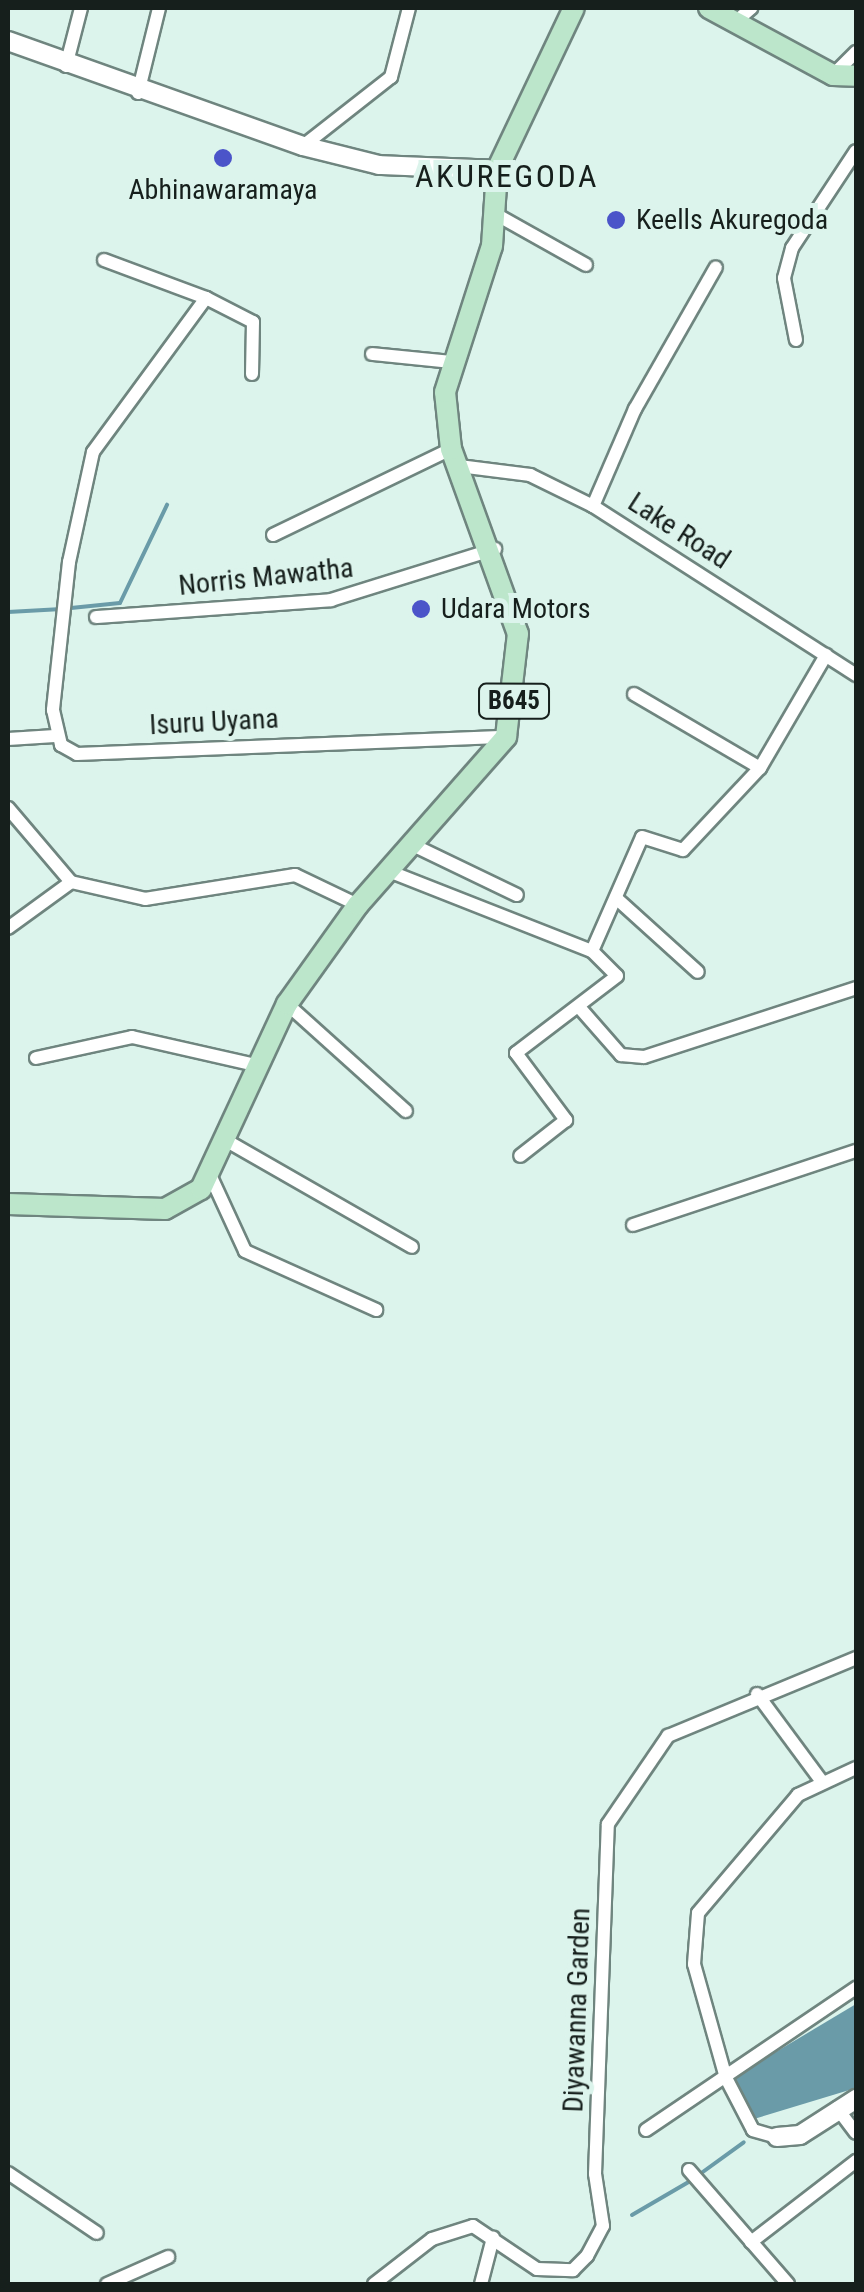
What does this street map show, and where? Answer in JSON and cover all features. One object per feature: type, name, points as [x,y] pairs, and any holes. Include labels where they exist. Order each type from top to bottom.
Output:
[{"type":"main road","name":"B645","points":[[211,1177],[255,1065],[287,1004],[358,905],[415,846],[506,737],[518,634],[494,548],[444,424],[452,362],[497,215],[496,170],[574,8]]},
{"type":"main road","points":[[709,8],[833,75],[856,76]]},
{"type":"main road","points":[[8,1204],[165,1209],[211,1177]]},
{"type":"main road","points":[[8,1195],[43,1204]]},
{"type":"street","points":[[66,66],[80,8]]},
{"type":"street","points":[[138,95],[159,8]]},
{"type":"street","points":[[304,146],[391,77],[409,8]]},
{"type":"street","points":[[734,24],[751,8]]},
{"type":"street","points":[[8,41],[138,95],[304,146],[379,165],[496,170]]},
{"type":"street","points":[[833,75],[856,52]]},
{"type":"street","points":[[796,340],[784,278],[792,248],[856,151]]},
{"type":"street","points":[[497,215],[586,265]]},
{"type":"street","points":[[104,260],[206,298],[253,322],[252,374]]},
{"type":"street","points":[[594,506],[635,409],[716,267]]},
{"type":"street","points":[[8,739],[55,736],[66,614],[94,452],[206,298]]},
{"type":"street","points":[[372,354],[452,362]]},
{"type":"street","points":[[273,535],[455,458]]},
{"type":"street","name":"Lake Road","points":[[455,458],[530,475],[594,506],[855,671]]},
{"type":"street","name":"Norris Mawatha","points":[[96,616],[331,600],[494,548]]},
{"type":"street","points":[[592,952],[642,837],[683,850],[760,768],[826,655]]},
{"type":"street","points":[[634,694],[760,768]]},
{"type":"street","name":"Isuru Uyana","points":[[55,736],[77,754],[506,737]]},
{"type":"street","points":[[8,808],[70,882],[145,898],[295,875],[358,905]]},
{"type":"street","points":[[415,846],[517,896]]},
{"type":"street","points":[[391,872],[592,952],[617,976],[516,1054],[566,1114],[520,1156]]},
{"type":"street","points":[[8,928],[70,882]]},
{"type":"street","points":[[616,898],[698,972]]},
{"type":"street","points":[[579,1007],[621,1055],[644,1056],[856,988]]},
{"type":"street","points":[[287,1004],[406,1111]]},
{"type":"street","points":[[36,1058],[132,1037],[255,1065]]},
{"type":"street","points":[[227,1141],[412,1246]]},
{"type":"street","points":[[633,1226],[856,1151]]},
{"type":"street","points":[[211,1177],[245,1251],[376,1310]]},
{"type":"street","name":"Diyawanna Garden","points":[[569,2284],[573,2270],[603,2226],[595,2174],[608,1824],[668,1736],[757,1694],[856,1658]]},
{"type":"street","points":[[757,1694],[822,1782]]},
{"type":"street","points":[[856,1768],[822,1782],[760,1833],[698,1913],[694,1964],[724,2071],[753,2130],[777,2138],[800,2136],[837,2108],[856,2100]]},
{"type":"street","points":[[646,2130],[724,2071],[856,1988]]},
{"type":"street","points":[[837,2108],[856,2133]]},
{"type":"street","points":[[750,2242],[856,2161]]},
{"type":"street","points":[[8,2173],[98,2232]]},
{"type":"street","points":[[693,2175],[788,2284]]},
{"type":"street","points":[[374,2284],[432,2239],[473,2226],[537,2269],[573,2270]]},
{"type":"street","points":[[481,2284],[493,2238]]},
{"type":"street","points":[[107,2284],[168,2257]]},
{"type":"water","points":[[856,2004],[856,2088],[754,2119],[734,2077]]},
{"type":"waterway","points":[[71,608],[120,603],[167,505]]},
{"type":"waterway","points":[[8,612],[62,609]]},
{"type":"waterway","points":[[700,2174],[744,2142]]},
{"type":"waterway","points":[[632,2215],[692,2180]]},
{"type":"place","name":"Abhinawaramaya","points":[[223,158]]},
{"type":"place","name":"Keells Akuregoda","points":[[616,220]]},
{"type":"place","name":"Udara Motors","points":[[421,609]]},
{"type":"district","name":"AKUREGODA","points":[[507,176]]}]
